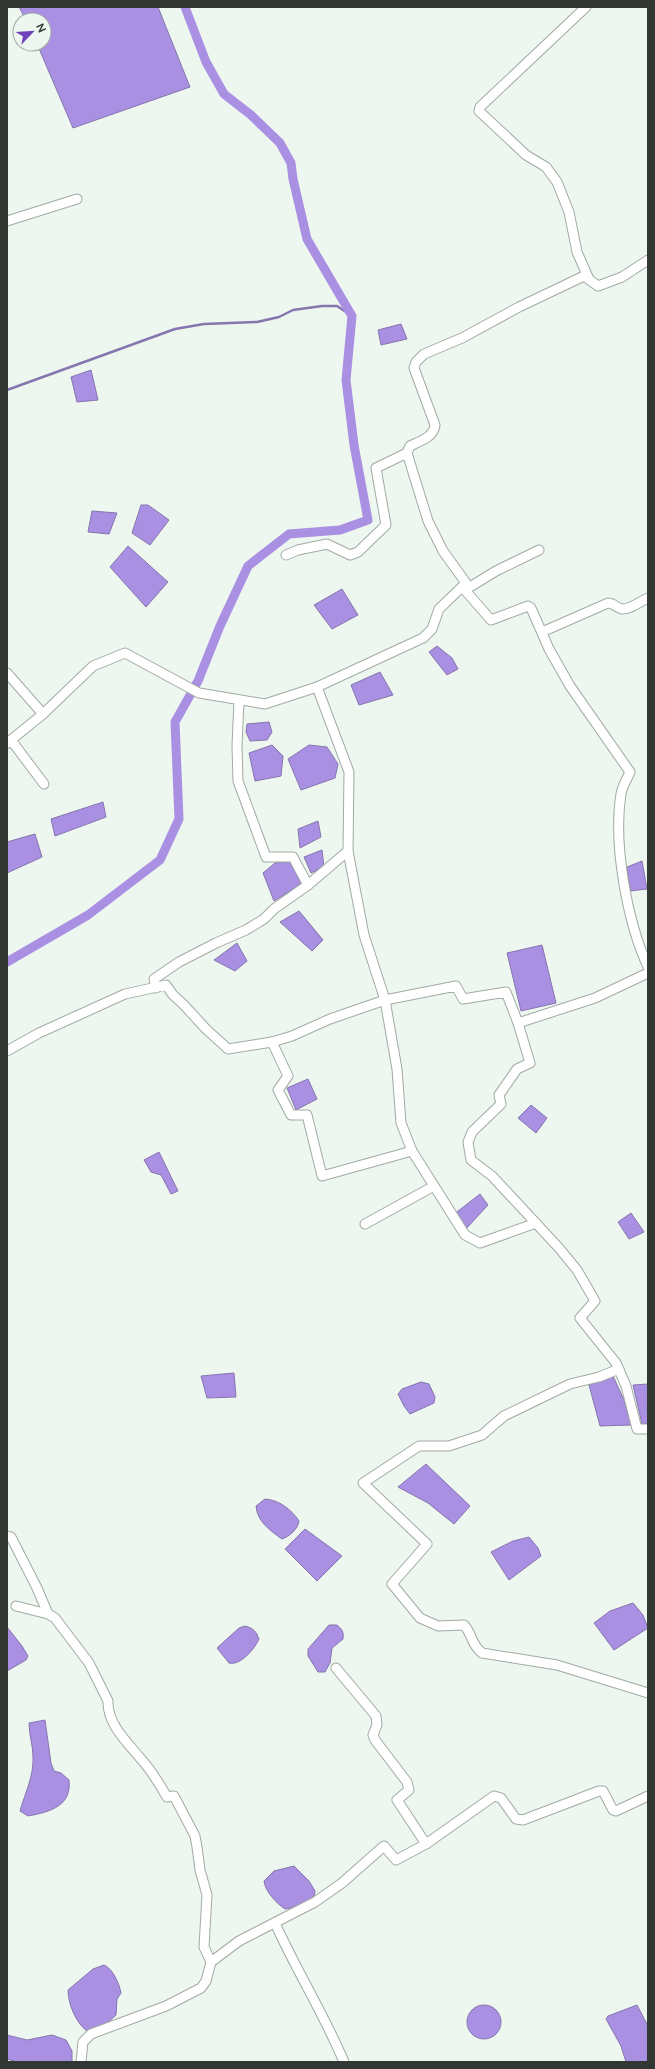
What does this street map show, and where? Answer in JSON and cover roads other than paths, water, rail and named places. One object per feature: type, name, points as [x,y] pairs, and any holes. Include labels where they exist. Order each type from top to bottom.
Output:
[{"type":"street","points":[[586,7],[480,107],[479,111],[526,155],[546,167],[557,182],[569,212],[577,252],[588,277],[598,286],[622,277],[648,260]]},
{"type":"street","points":[[7,221],[77,199]]},
{"type":"street","points":[[464,589],[466,583],[465,580],[443,551],[428,521],[407,453],[410,446],[432,434],[435,425],[414,368],[416,362],[424,354],[462,338],[519,307],[584,276],[588,277]]},
{"type":"street","points":[[286,555],[298,550],[326,544],[350,555],[358,552],[386,524],[376,468],[407,453]]},
{"type":"street","points":[[44,784],[9,742],[43,714],[93,666],[125,653],[199,693],[265,704],[317,687],[423,638],[432,629],[439,609],[464,589],[496,571],[539,550]]},
{"type":"street","points":[[464,589],[491,620],[528,606],[531,608],[570,686],[630,772],[621,792],[618,822],[622,876],[641,952],[648,967]]},
{"type":"street","points":[[542,632],[608,603],[612,603],[619,609],[624,609],[648,598]]},
{"type":"street","points":[[7,673],[43,714]]},
{"type":"street","points":[[317,687],[349,772],[348,851],[364,935],[385,1000],[397,1069],[400,1123],[412,1151],[464,1235],[480,1243],[536,1223]]},
{"type":"street","points":[[239,700],[237,746],[238,781],[266,857],[293,857],[308,884]]},
{"type":"street","points":[[156,988],[154,979],[179,962],[246,930],[264,919],[274,909],[308,884],[348,851]]},
{"type":"street","points":[[518,1023],[594,998],[648,973]]},
{"type":"street","points":[[7,1052],[38,1032],[125,994],[166,985],[172,995],[228,1049],[272,1042],[292,1036],[330,1019],[385,1000],[456,986],[463,999],[506,992],[518,1023],[530,1064],[517,1069],[499,1095],[501,1104],[472,1132],[468,1142],[471,1160],[492,1176],[577,1270],[595,1301],[580,1318],[619,1369],[626,1386],[637,1429],[648,1429]]},
{"type":"street","points":[[272,1042],[288,1076],[278,1090],[291,1115],[307,1115],[322,1176],[412,1151]]},
{"type":"street","points":[[365,1224],[434,1186]]},
{"type":"street","points":[[619,1369],[599,1377],[570,1384],[504,1416],[482,1435],[449,1446],[419,1446],[362,1483],[427,1544],[392,1584],[420,1618],[438,1626],[464,1626],[468,1630],[474,1646],[482,1652],[557,1665],[648,1693]]},
{"type":"street","points":[[7,1536],[11,1537],[37,1588],[48,1614]]},
{"type":"street","points":[[16,1606],[48,1614],[61,1625],[90,1663],[108,1701],[108,1707],[112,1718],[121,1736],[159,1782],[167,1796],[174,1796],[195,1836],[200,1870],[207,1895],[204,1947],[211,1962]]},
{"type":"street","points":[[336,1668],[376,1716],[377,1725],[373,1735],[375,1740],[407,1782],[409,1790],[397,1800],[426,1844]]},
{"type":"street","points":[[81,2062],[84,2042],[91,2034],[166,2006],[201,1988],[206,1981],[211,1962],[239,1941],[315,1902],[342,1883],[384,1846],[396,1860],[426,1844],[494,1796],[501,1798],[516,1819],[523,1820],[599,1791],[603,1791],[613,1810],[616,1811],[648,1796]]},
{"type":"street","points":[[275,1923],[292,1962],[315,2000],[344,2062]]},
{"type":"waterway","points":[[7,962],[88,915],[160,860],[179,819],[175,722],[198,681],[220,626],[248,566],[289,534],[340,530],[368,520],[354,445],[346,380],[352,316],[307,239],[293,179],[291,163],[280,143],[251,115],[224,94],[206,62],[185,7]]},
{"type":"waterway","points":[[7,390],[175,329],[204,324],[257,322],[279,317],[293,310],[322,306],[337,306],[352,316]]}]
